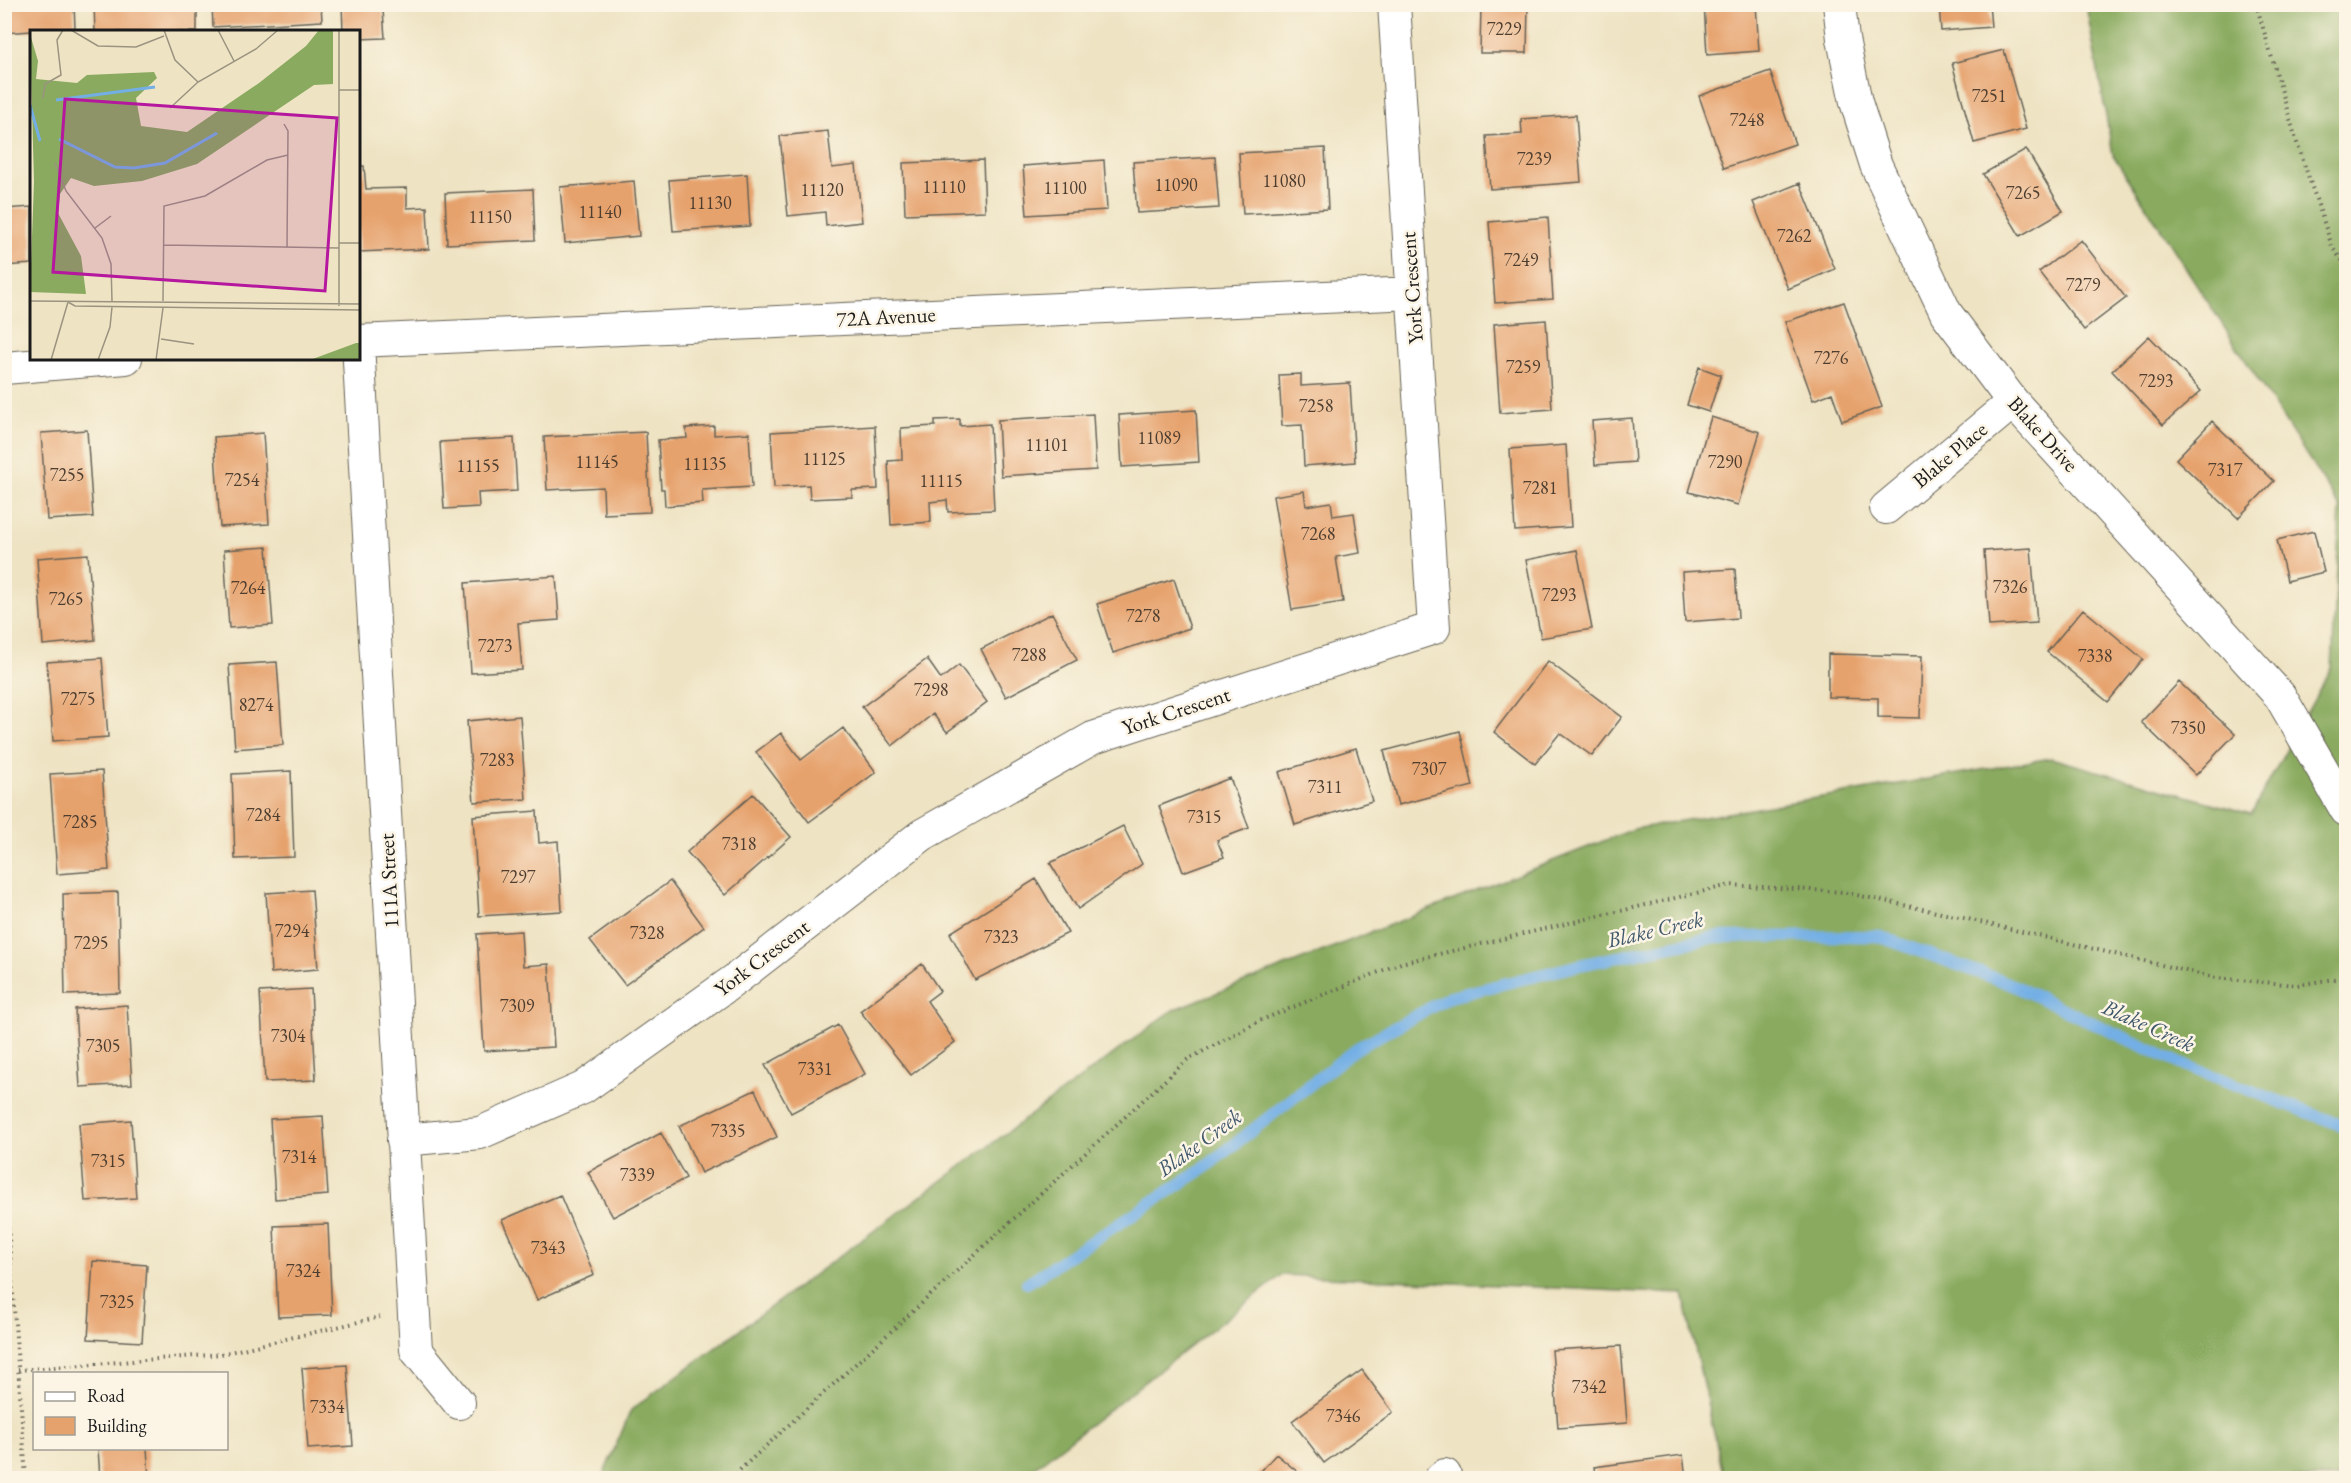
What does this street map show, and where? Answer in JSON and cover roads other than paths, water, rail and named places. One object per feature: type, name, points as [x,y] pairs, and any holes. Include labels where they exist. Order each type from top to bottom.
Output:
[{"type":"street","name":"York Crescent","points":[[404,1140],[480,1133],[583,1088],[736,979],[922,836],[1093,738],[1434,628],[1394,4]]},
{"type":"street","name":"Blake Drive","points":[[1839,4],[1843,39],[1856,102],[1876,165],[1946,313],[2013,402],[2280,696],[2346,810]]},
{"type":"street","name":"72A Avenue","points":[[360,342],[1413,293]]},
{"type":"street","points":[[4,368],[102,360]]},
{"type":"street","name":"111A Street","points":[[359,360],[416,1350],[459,1403]]},
{"type":"street","name":"Blake Place","points":[[1886,508],[2013,402]]},
{"type":"waterway","name":"Blake Creek","points":[[1027,1283],[1203,1169],[1357,1048],[1450,997],[1584,964],[1715,937],[1878,936],[2008,983],[2174,1061],[2346,1127]]}]
